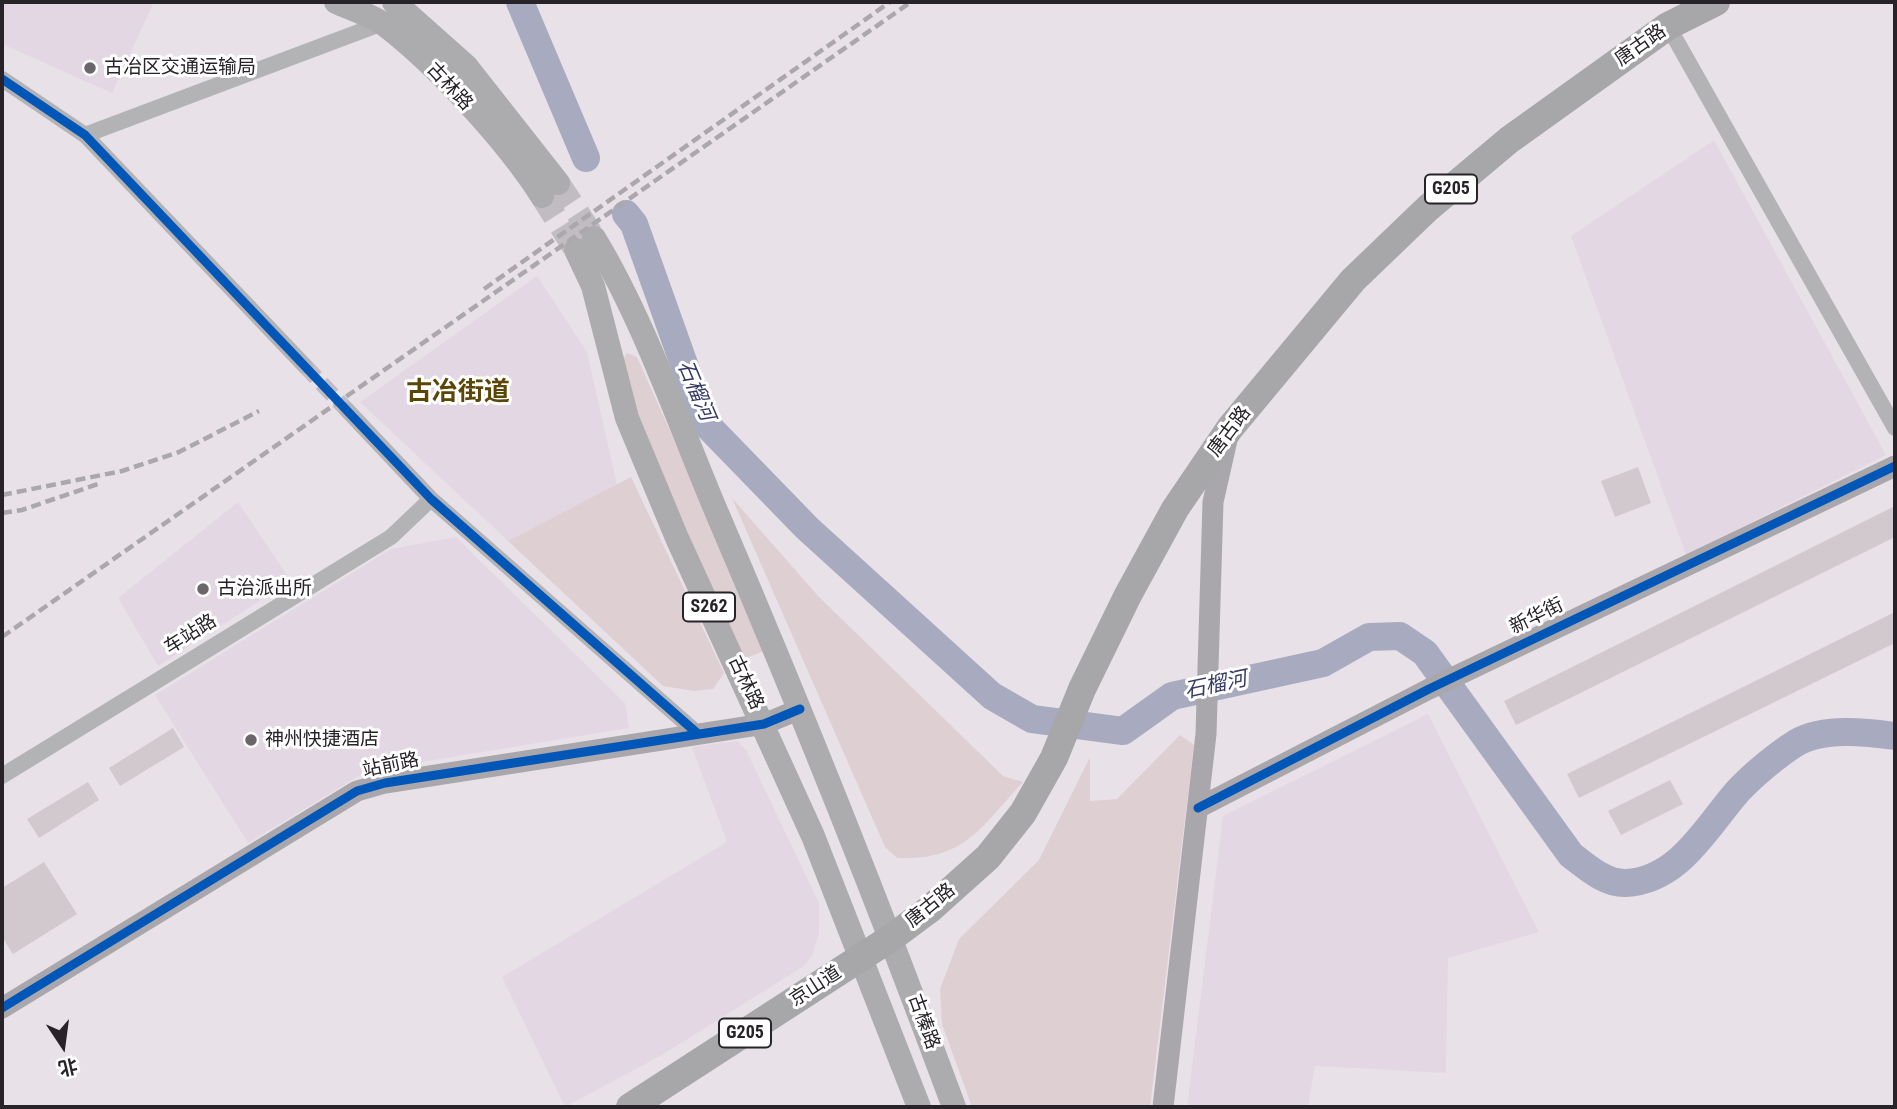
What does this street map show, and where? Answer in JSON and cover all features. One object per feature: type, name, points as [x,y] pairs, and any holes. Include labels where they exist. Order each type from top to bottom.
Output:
[{"type":"highway","name":"唐古路","points":[[860,958],[930,909],[988,857],[1023,813],[1054,758],[1082,689],[1128,594],[1175,509],[1230,428],[1353,280],[1428,208],[1509,140],[1668,26],[1716,2]]},
{"type":"highway","name":"京山道","points":[[630,1107],[860,958]]},
{"type":"main road","name":"古林路","points":[[336,2],[395,12],[435,70],[503,145],[550,190]]},
{"type":"main road","name":"古林路","points":[[860,958],[813,836],[677,538],[627,418],[585,244],[609,262],[645,342],[800,709],[891,938]]},
{"type":"main road","name":"古榛路","points":[[891,938],[954,1107]]},
{"type":"main road","name":"古榛路","points":[[860,958],[919,1107]]},
{"type":"street","points":[[85,135],[395,12]]},
{"type":"street","points":[[1668,26],[1895,428]]},
{"type":"street","points":[[2,79],[85,135],[304,366]]},
{"type":"street","points":[[347,410],[432,499],[698,734]]},
{"type":"street","points":[[1163,1107],[1206,734],[1213,502],[1230,428]]},
{"type":"street","name":"新华街","points":[[1198,808],[1429,689],[1895,466]]},
{"type":"street","name":"车站路","points":[[2,776],[391,537],[432,499]]},
{"type":"street","name":"站前路","points":[[2,1008],[357,791],[385,783],[764,724],[800,709]]},
{"type":"shaded area","name":"古冶区交通运输局","points":[[2,2],[154,2],[112,93],[2,44]]},
{"type":"shaded area","points":[[1714,140],[1886,455],[1686,555],[1571,236]]},
{"type":"shaded area","points":[[537,276],[587,352],[617,485],[508,541],[360,402]]},
{"type":"shaded area","points":[[627,353],[637,357],[763,639],[764,651],[746,658],[739,649],[631,404],[622,361]]},
{"type":"shaded area","points":[[631,477],[724,673],[713,689],[694,691],[663,686],[508,541]]},
{"type":"shaded area","points":[[732,498],[819,597],[1003,776],[1023,782],[970,838],[939,854],[920,857],[897,858],[885,847]]},
{"type":"shaded area","name":"古治派出所","points":[[238,502],[291,581],[158,666],[118,598]]},
{"type":"shaded area","points":[[456,537],[625,703],[629,728],[367,771],[248,843],[155,695],[391,549]]},
{"type":"shaded area","points":[[1428,714],[1539,932],[1448,958],[1446,1073],[1315,1066],[1308,1107],[1187,1107],[1223,816]]},
{"type":"shaded area","points":[[1180,735],[1194,745],[1150,1107],[972,1107],[942,1024],[940,989],[959,939],[1039,860],[1090,757],[1090,801],[1117,799]]},
{"type":"shaded area","points":[[737,741],[746,750],[819,903],[819,933],[812,956],[804,966],[662,1055],[565,1107],[502,977],[727,842],[692,747]]},
{"type":"building","points":[[1638,467],[1651,503],[1615,517],[1601,481]]},
{"type":"building","points":[[1895,506],[1895,537],[1516,725],[1504,701]]},
{"type":"building","points":[[1895,612],[1895,643],[1579,798],[1567,774]]},
{"type":"building","points":[[173,728],[184,747],[120,786],[109,768]]},
{"type":"building","points":[[1670,780],[1683,804],[1621,835],[1608,811]]},
{"type":"building","points":[[88,782],[99,800],[39,838],[27,819]]},
{"type":"building","points":[[44,862],[77,914],[13,954],[2,937],[2,888]]},
{"type":"waterway","name":"石榴河","points":[[520,2],[586,158]]},
{"type":"waterway","name":"石榴河","points":[[626,214],[634,224],[705,423],[807,528],[992,696],[1032,719],[1123,731],[1172,696],[1323,663],[1369,637],[1400,636],[1425,653],[1571,855],[1589,869],[1618,883],[1645,880],[1677,862],[1744,785],[1796,743],[1832,733],[1858,732],[1895,736]]},
{"type":"tunnel","points":[[558,183],[594,238]]},
{"type":"tunnel","points":[[542,196],[576,250]]},
{"type":"tunnel","points":[[305,366],[347,410]]},
{"type":"railway","points":[[484,289],[890,2]]},
{"type":"railway","points":[[2,637],[911,2]]},
{"type":"railway","points":[[2,495],[122,471],[179,452],[259,411]]},
{"type":"railway","points":[[2,513],[22,510],[101,483]]},
{"type":"cycle path","points":[[2,79],[85,135],[431,499],[698,734]]},
{"type":"cycle path","points":[[1198,808],[1429,689],[1895,466]]},
{"type":"cycle path","points":[[2,1008],[357,791],[385,783],[764,724],[800,709]]},
{"type":"place","name":"古冶区交通运输局","points":[[90,68]]},
{"type":"place","name":"古治派出所","points":[[203,589]]},
{"type":"place","name":"神州快捷酒店","points":[[251,740]]},
{"type":"district","name":"古冶街道","points":[[458,393]]}]
